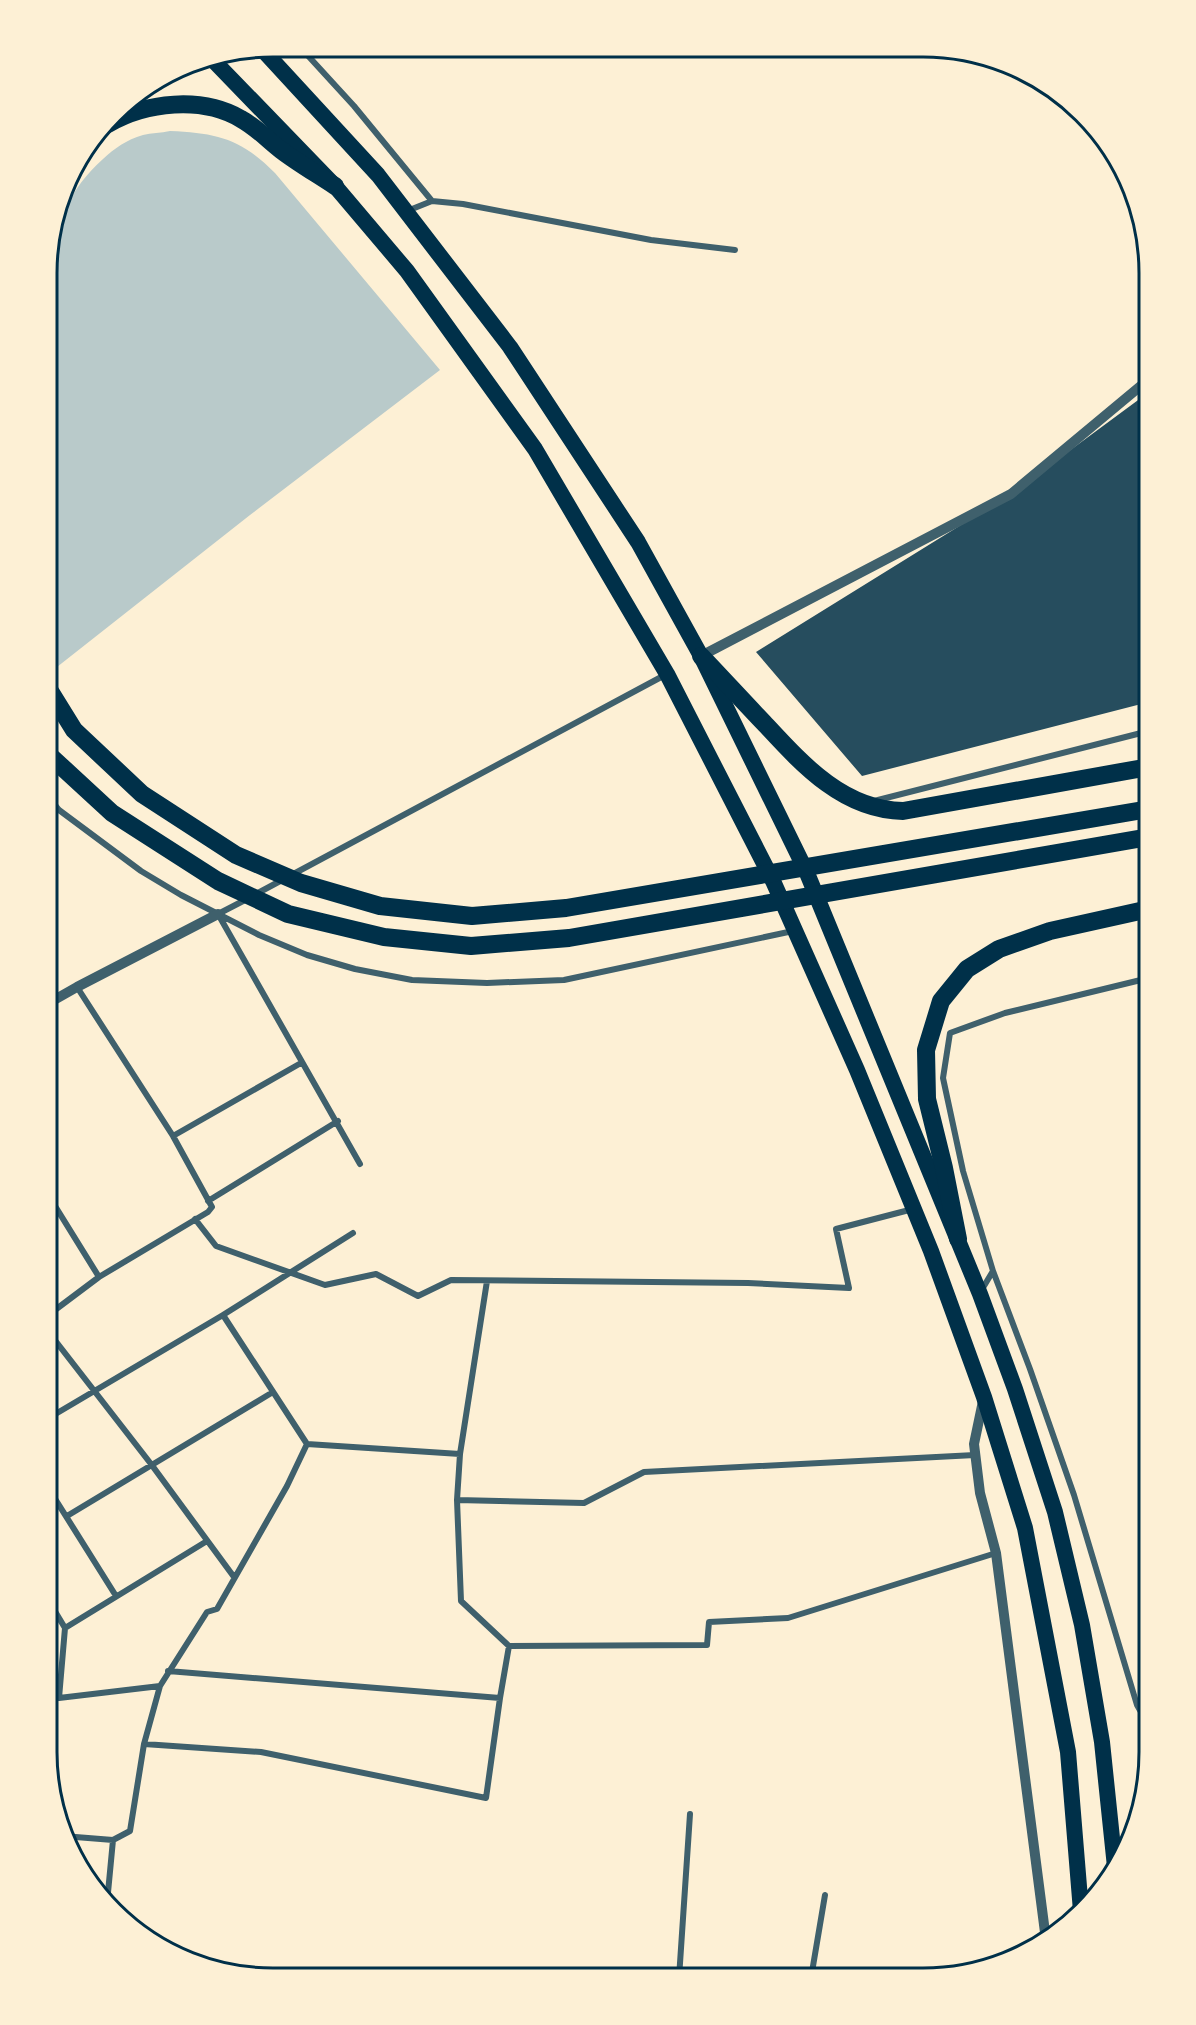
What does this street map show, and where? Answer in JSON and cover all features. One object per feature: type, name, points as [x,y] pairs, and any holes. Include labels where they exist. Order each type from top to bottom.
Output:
[{"type":"highway","points":[[269,57],[407,211],[516,356],[638,542],[701,656],[807,873],[980,1294],[1016,1389],[1055,1512],[1082,1624],[1102,1742],[1114,1853]]},
{"type":"highway","points":[[217,64],[335,186],[407,271],[535,449],[667,674],[773,881],[857,1070],[914,1209],[984,1397],[1025,1528],[1068,1752],[1080,1900]]},
{"type":"highway","points":[[124,117],[170,105],[193,105],[225,111],[243,120],[283,151],[335,186]]},
{"type":"highway","points":[[701,656],[816,776],[861,804],[885,811],[903,811],[1139,769]]},
{"type":"highway","points":[[57,703],[74,730],[142,794],[236,855],[301,883],[380,906],[472,916],[566,908],[1139,811]]},
{"type":"highway","points":[[57,762],[112,813],[218,881],[288,914],[384,938],[471,946],[569,938],[1139,839]]},
{"type":"highway","points":[[958,1239],[927,1100],[926,1050],[941,1001],[967,969],[999,949],[1050,931],[1139,911]]},
{"type":"street","points":[[309,57],[354,106],[432,201]]},
{"type":"street","points":[[407,211],[432,201],[463,204],[651,240],[735,250]]},
{"type":"street","points":[[701,656],[1011,494],[1139,387]]},
{"type":"street","points":[[57,998],[667,674]]},
{"type":"street","points":[[861,804],[1139,734]]},
{"type":"street","points":[[57,807],[141,871],[259,934],[308,955],[355,969],[412,980],[487,983],[564,980],[795,931]]},
{"type":"street","points":[[218,914],[360,1164]]},
{"type":"street","points":[[1139,980],[1005,1013],[950,1033],[943,1078],[963,1171],[993,1271],[1074,1495],[1139,1708]]},
{"type":"street","points":[[57,1308],[99,1277],[208,1212],[212,1207],[173,1136],[77,987]]},
{"type":"street","points":[[173,1136],[301,1063]]},
{"type":"street","points":[[208,1201],[337,1121]]},
{"type":"street","points":[[57,1209],[99,1277]]},
{"type":"street","points":[[195,1219],[216,1246],[325,1286],[376,1274],[418,1296],[452,1280],[748,1283],[849,1288],[836,1229],[914,1209]]},
{"type":"street","points":[[57,1413],[223,1315],[353,1233]]},
{"type":"street","points":[[980,1294],[993,1271]]},
{"type":"street","points":[[486,1281],[460,1454],[457,1500],[461,1601],[509,1646],[707,1645],[709,1622],[788,1618],[996,1553]]},
{"type":"street","points":[[223,1315],[307,1444]]},
{"type":"street","points":[[57,1343],[151,1464],[234,1577]]},
{"type":"street","points":[[67,1516],[273,1392]]},
{"type":"street","points":[[984,1397],[974,1444],[975,1455],[980,1493],[996,1553],[1045,1931]]},
{"type":"street","points":[[307,1444],[460,1454]]},
{"type":"street","points":[[74,1837],[113,1840],[130,1831],[144,1744],[160,1686],[207,1612],[217,1609],[307,1444]]},
{"type":"street","points":[[457,1500],[584,1503],[644,1472],[975,1455]]},
{"type":"street","points":[[57,1501],[116,1596]]},
{"type":"street","points":[[65,1628],[207,1541]]},
{"type":"street","points":[[57,1615],[65,1628],[59,1698],[160,1686]]},
{"type":"street","points":[[144,1744],[261,1752],[486,1798],[509,1646]]},
{"type":"street","points":[[168,1671],[500,1698]]},
{"type":"street","points":[[680,1968],[690,1814]]},
{"type":"street","points":[[108,1891],[113,1840]]},
{"type":"street","points":[[813,1968],[825,1895]]},
{"type":"shaded area","points":[[170,131],[215,136],[251,152],[275,173],[440,370],[250,515],[57,667],[57,259],[61,231],[70,200],[89,173],[116,148],[131,139],[146,134]]},
{"type":"building","points":[[1139,399],[1139,705],[862,776],[756,652],[1011,494]]}]
